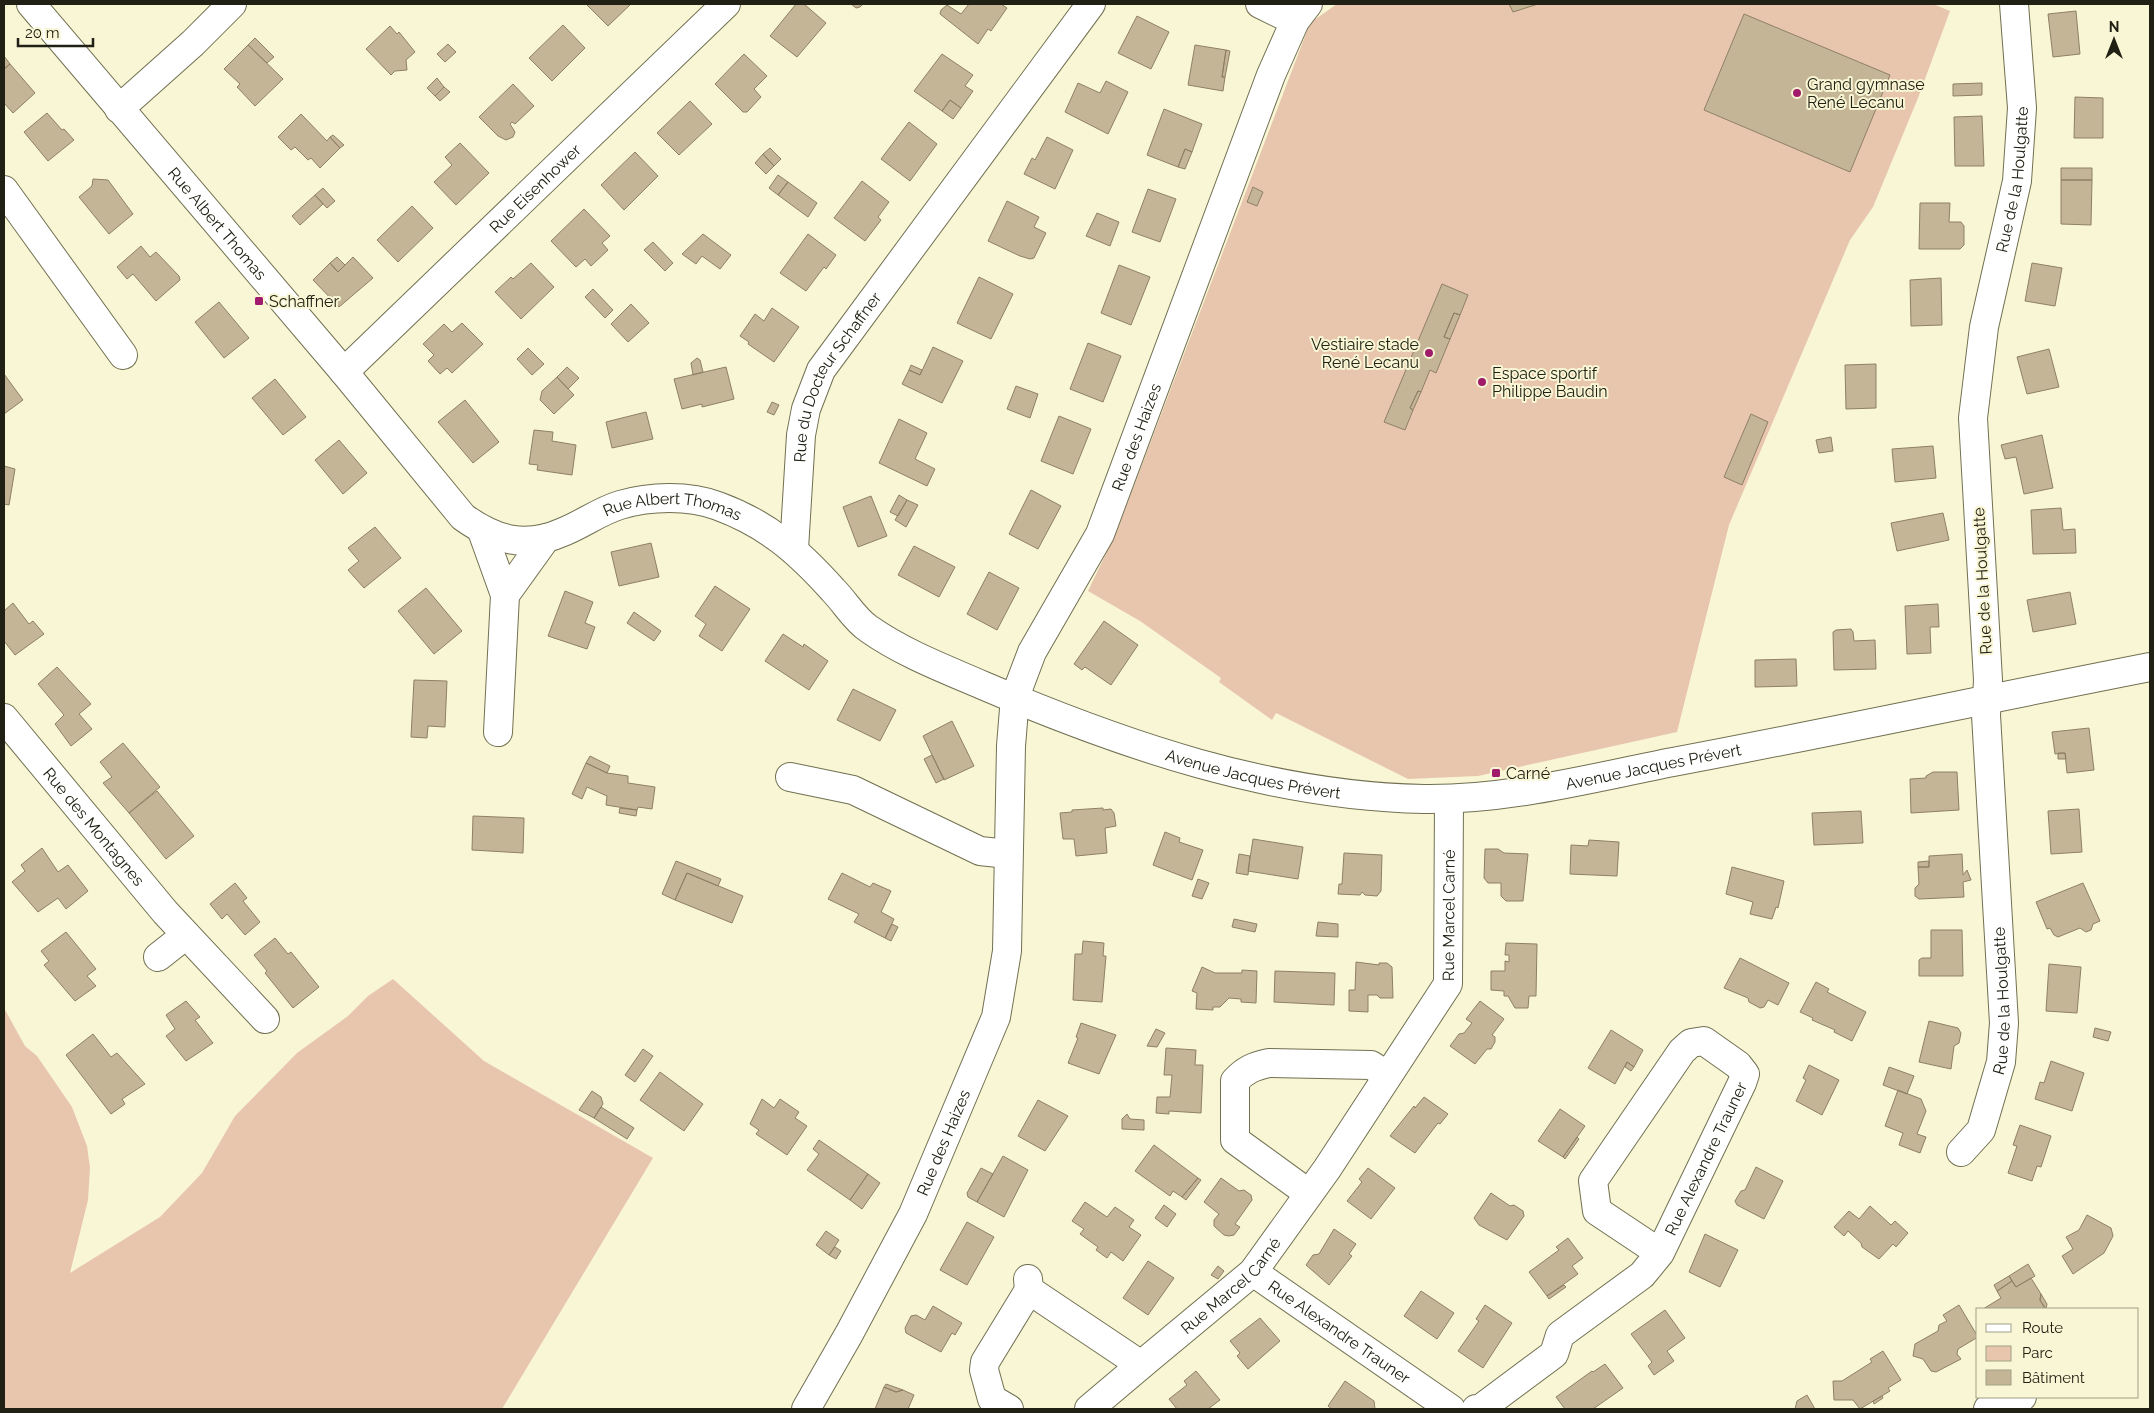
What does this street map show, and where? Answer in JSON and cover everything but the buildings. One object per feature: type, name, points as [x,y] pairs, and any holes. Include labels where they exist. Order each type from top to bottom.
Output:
[{"type":"street","name":"Rue Albert Thomas","points":[[31,4],[344,372],[463,517],[482,531],[500,538],[518,541],[546,538],[560,534],[621,505],[648,500],[676,498],[712,503],[750,520],[794,549]]},
{"type":"street","points":[[119,109],[232,4]]},
{"type":"street","name":"Rue Eisenhower","points":[[344,372],[726,4]]},
{"type":"street","name":"Rue du Docteur Schaffner","points":[[794,549],[801,435],[806,410],[821,370],[1091,4]]},
{"type":"street","points":[[1260,4],[1301,13]]},
{"type":"street","name":"Rue de la Houlgatte","points":[[1961,1152],[1981,1130],[2001,1062],[2004,1023],[1986,715],[1988,680],[1973,418],[1984,327],[2017,181],[2022,108],[2014,4]]},
{"type":"street","name":"Rue des Haizes","points":[[806,1409],[913,1214],[996,1018],[1007,951],[1012,719],[1015,697],[1032,652],[1100,534],[1271,76],[1301,13]]},
{"type":"street","points":[[4,190],[123,355]]},
{"type":"street","points":[[482,531],[505,595],[498,732]]},
{"type":"street","points":[[505,595],[546,538]]},
{"type":"street","points":[[794,549],[866,628],[910,652],[1015,697]]},
{"type":"street","name":"Avenue Jacques Prévert","points":[[1015,697],[1119,738],[1213,769],[1295,787],[1371,796],[1449,799],[1569,784],[1987,698],[2150,667]]},
{"type":"street","name":"Rue des Montagnes","points":[[4,718],[186,935],[265,1019]]},
{"type":"street","points":[[790,777],[853,790],[980,851],[1008,854]]},
{"type":"street","name":"Rue Marcel Carné","points":[[1089,1409],[1253,1272],[1326,1169],[1448,984],[1449,799]]},
{"type":"street","points":[[158,957],[186,935]]},
{"type":"street","name":"Rue Alexandre Trauner","points":[[1476,1409],[1480,1409],[1554,1354],[1560,1335],[1642,1275],[1660,1253],[1745,1074],[1738,1065],[1704,1041],[1691,1043],[1682,1051],[1593,1181],[1597,1211],[1660,1253]]},
{"type":"street","points":[[1308,1194],[1235,1140],[1235,1081],[1244,1071],[1256,1065],[1269,1063],[1371,1065],[1387,1075]]},
{"type":"street","name":"Rue Alexandre Trauner","points":[[1253,1272],[1451,1409]]},
{"type":"street","points":[[1008,1409],[992,1399],[984,1370],[984,1362],[1029,1284],[1141,1365]]},
{"type":"street","points":[[1988,1409],[2019,1398]]},
{"type":"green space","name":"Espace sportif Philippe Baudin","points":[[1337,4],[1933,4],[1950,11],[1918,98],[1873,207],[1850,240],[1729,525],[1677,732],[1478,776],[1408,779],[1276,713],[1272,720],[1219,682],[1221,678],[1140,621],[1088,591],[1116,533],[1310,23]]},
{"type":"green space","points":[[393,979],[484,1061],[653,1158],[502,1409],[4,1409],[4,1008],[25,1046],[37,1056],[72,1107],[87,1146],[90,1168],[88,1200],[70,1273],[160,1217],[202,1173],[235,1116],[297,1053],[348,1016],[368,996]]},
{"type":"place","name":"Grand gymnase René Lecanu","points":[[1797,93]]},
{"type":"place","name":"Schaffner","points":[[259,301]]},
{"type":"place","name":"Vestiaire stade René Lecanu","points":[[1429,353]]},
{"type":"place","name":"Espace sportif Philippe Baudin","points":[[1482,382]]},
{"type":"place","name":"Carné","points":[[1496,773]]}]
